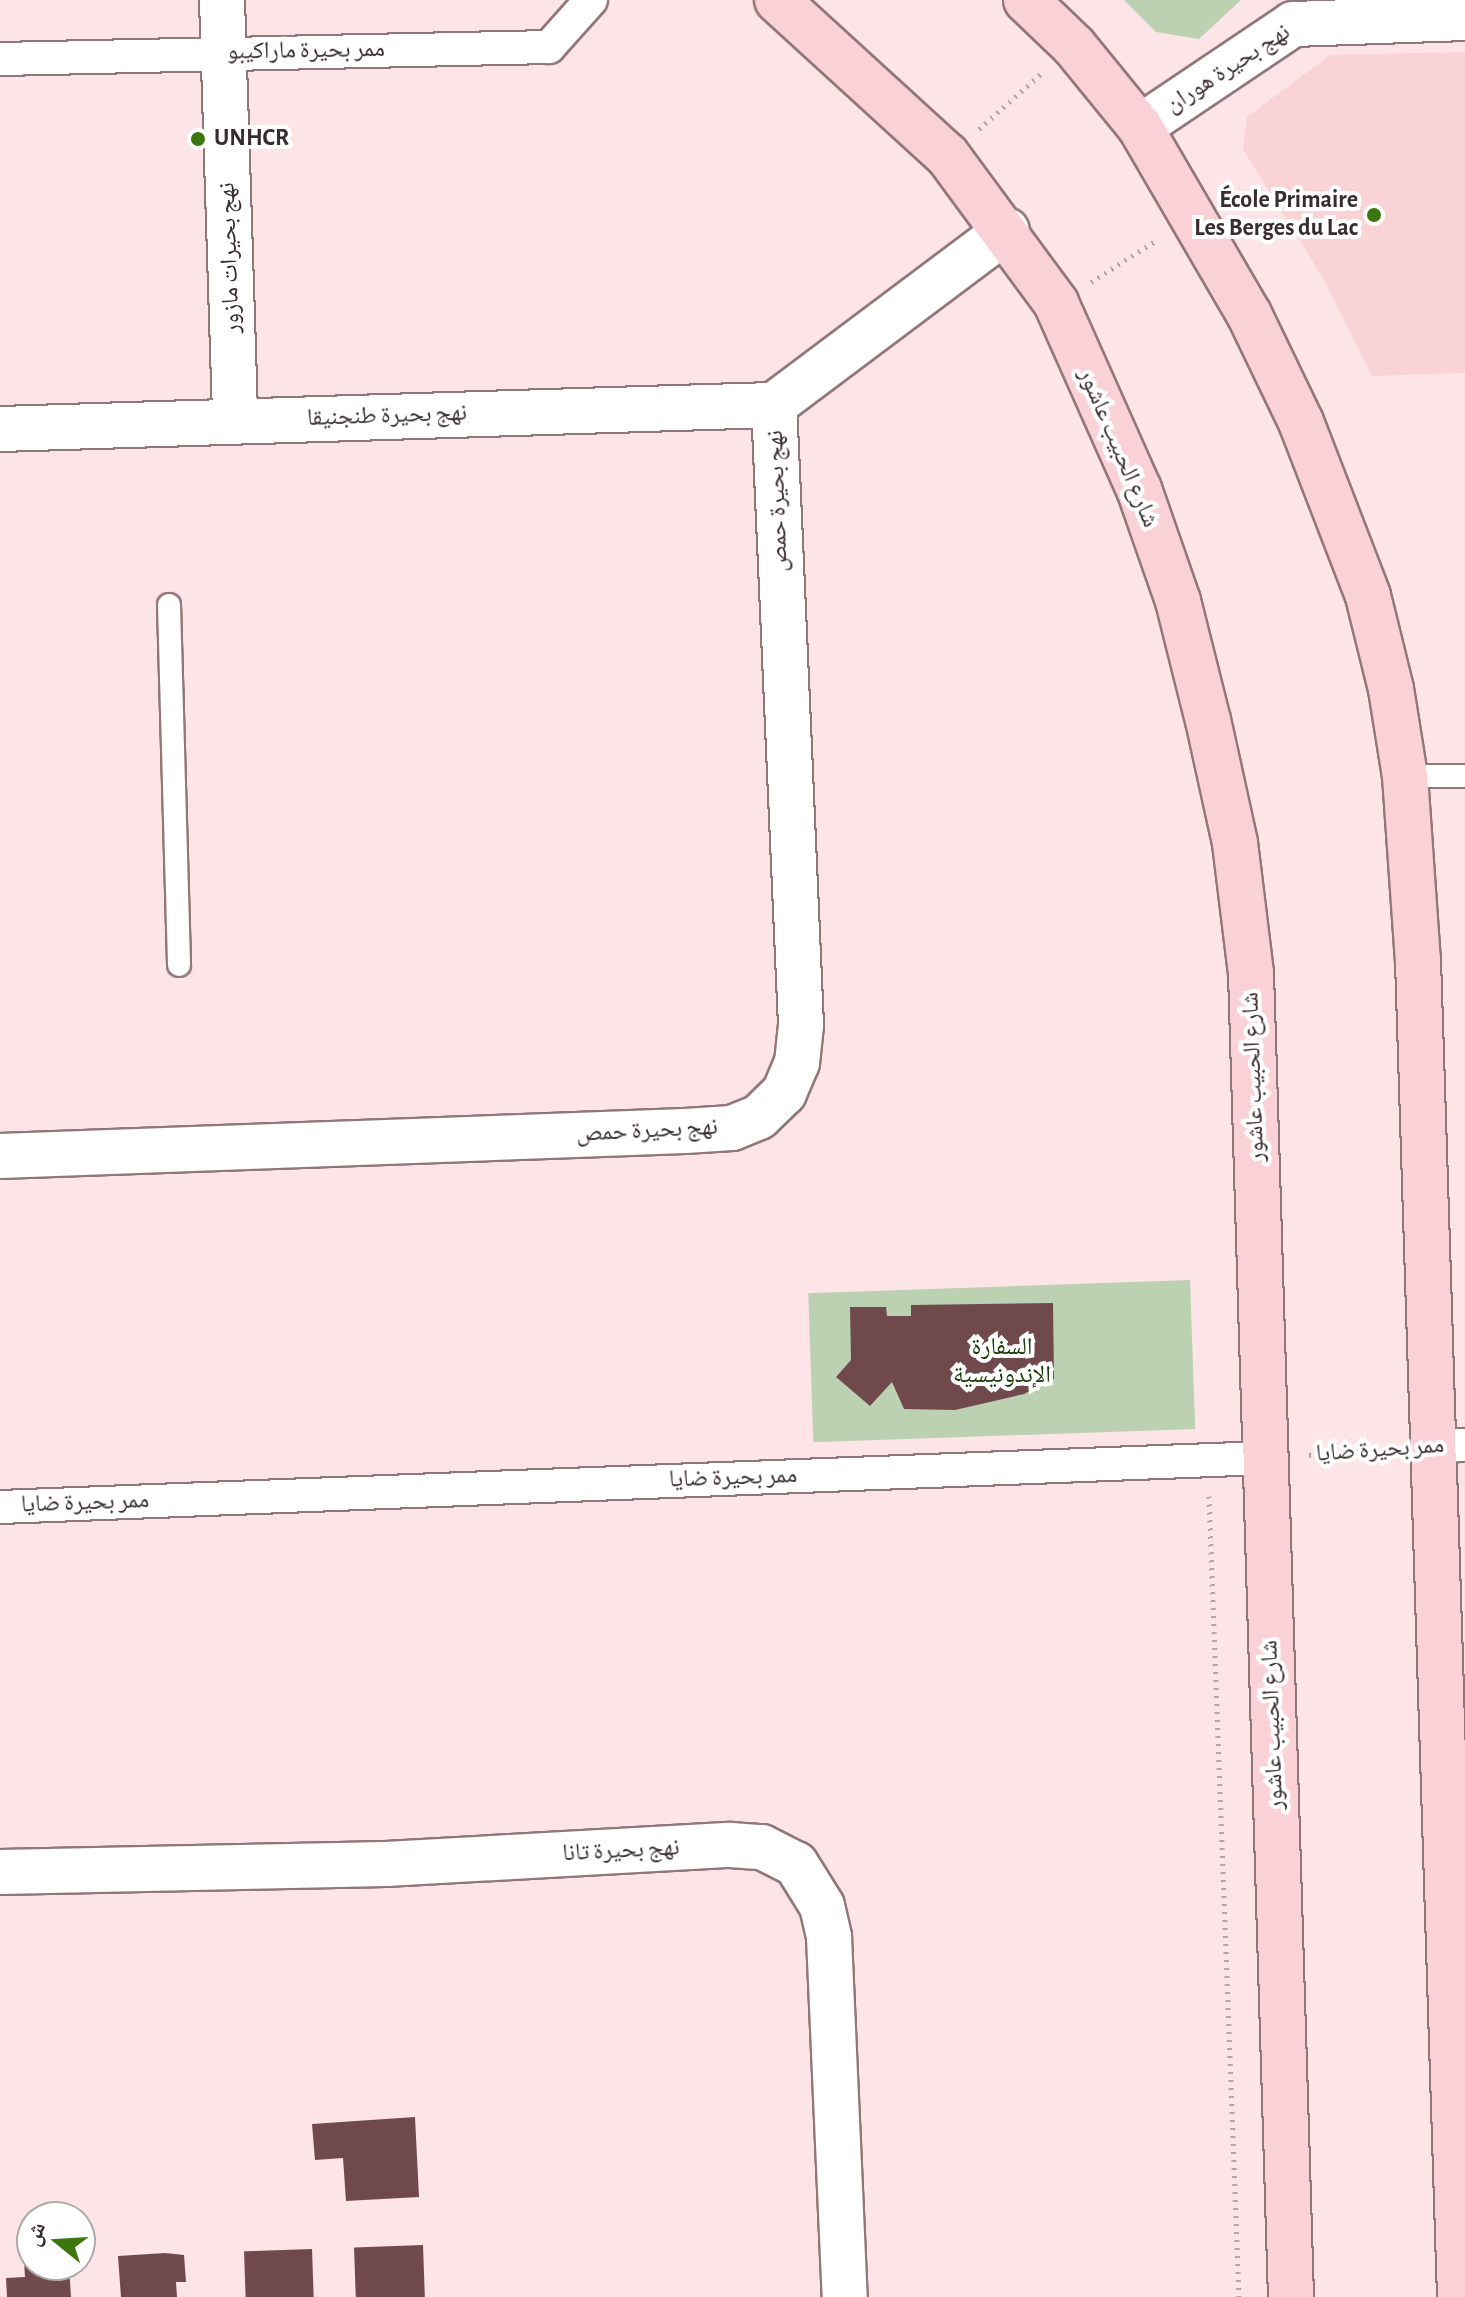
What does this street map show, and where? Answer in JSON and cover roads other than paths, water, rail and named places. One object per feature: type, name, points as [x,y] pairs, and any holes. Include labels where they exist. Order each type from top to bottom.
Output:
[{"type":"main road","name":"شارع الحبيب عاشور","points":[[777,0],[947,155],[1007,230],[1056,303],[1139,489],[1178,601],[1235,843],[1251,973],[1291,2297]]},
{"type":"main road","points":[[1026,0],[1074,46],[1140,127],[1196,216],[1301,422],[1368,596],[1405,776],[1448,1446],[1460,2297]]},
{"type":"street","name":"نهج بحيرات مازور","points":[[222,0],[235,420]]},
{"type":"street","name":"ممر بحيرة ماراكيبو","points":[[0,59],[549,47],[591,0]]},
{"type":"street","name":"نهج بحيرة هوران","points":[[1140,127],[1293,12],[1465,18]]},
{"type":"street","points":[[774,405],[1007,230]]},
{"type":"street","name":"نهج بحيرة طنجنيقا","points":[[0,429],[774,405]]},
{"type":"street","name":"نهج بحيرة حمص","points":[[0,1156],[732,1128],[759,1117],[784,1093],[797,1063],[801,1025],[774,405]]},
{"type":"street","name":"ممر بحيرة ضايا","points":[[0,1507],[1266,1458]]},
{"type":"street","name":"نهج بحيرة تانا","points":[[0,1872],[386,1864],[730,1845],[762,1847],[796,1864],[822,1906],[829,1937],[845,2297]]},
{"type":"lane","points":[[169,605],[179,965]]},
{"type":"lane","points":[[1405,776],[1465,776]]},
{"type":"place","name":"UNHCR","points":[[198,139]]},
{"type":"place","name":"École Primaire Les Berges du Lac","points":[[1374,215]]},
{"type":"park label","name":"السفارة الإندونيسية","points":[[1002,1362]]}]
